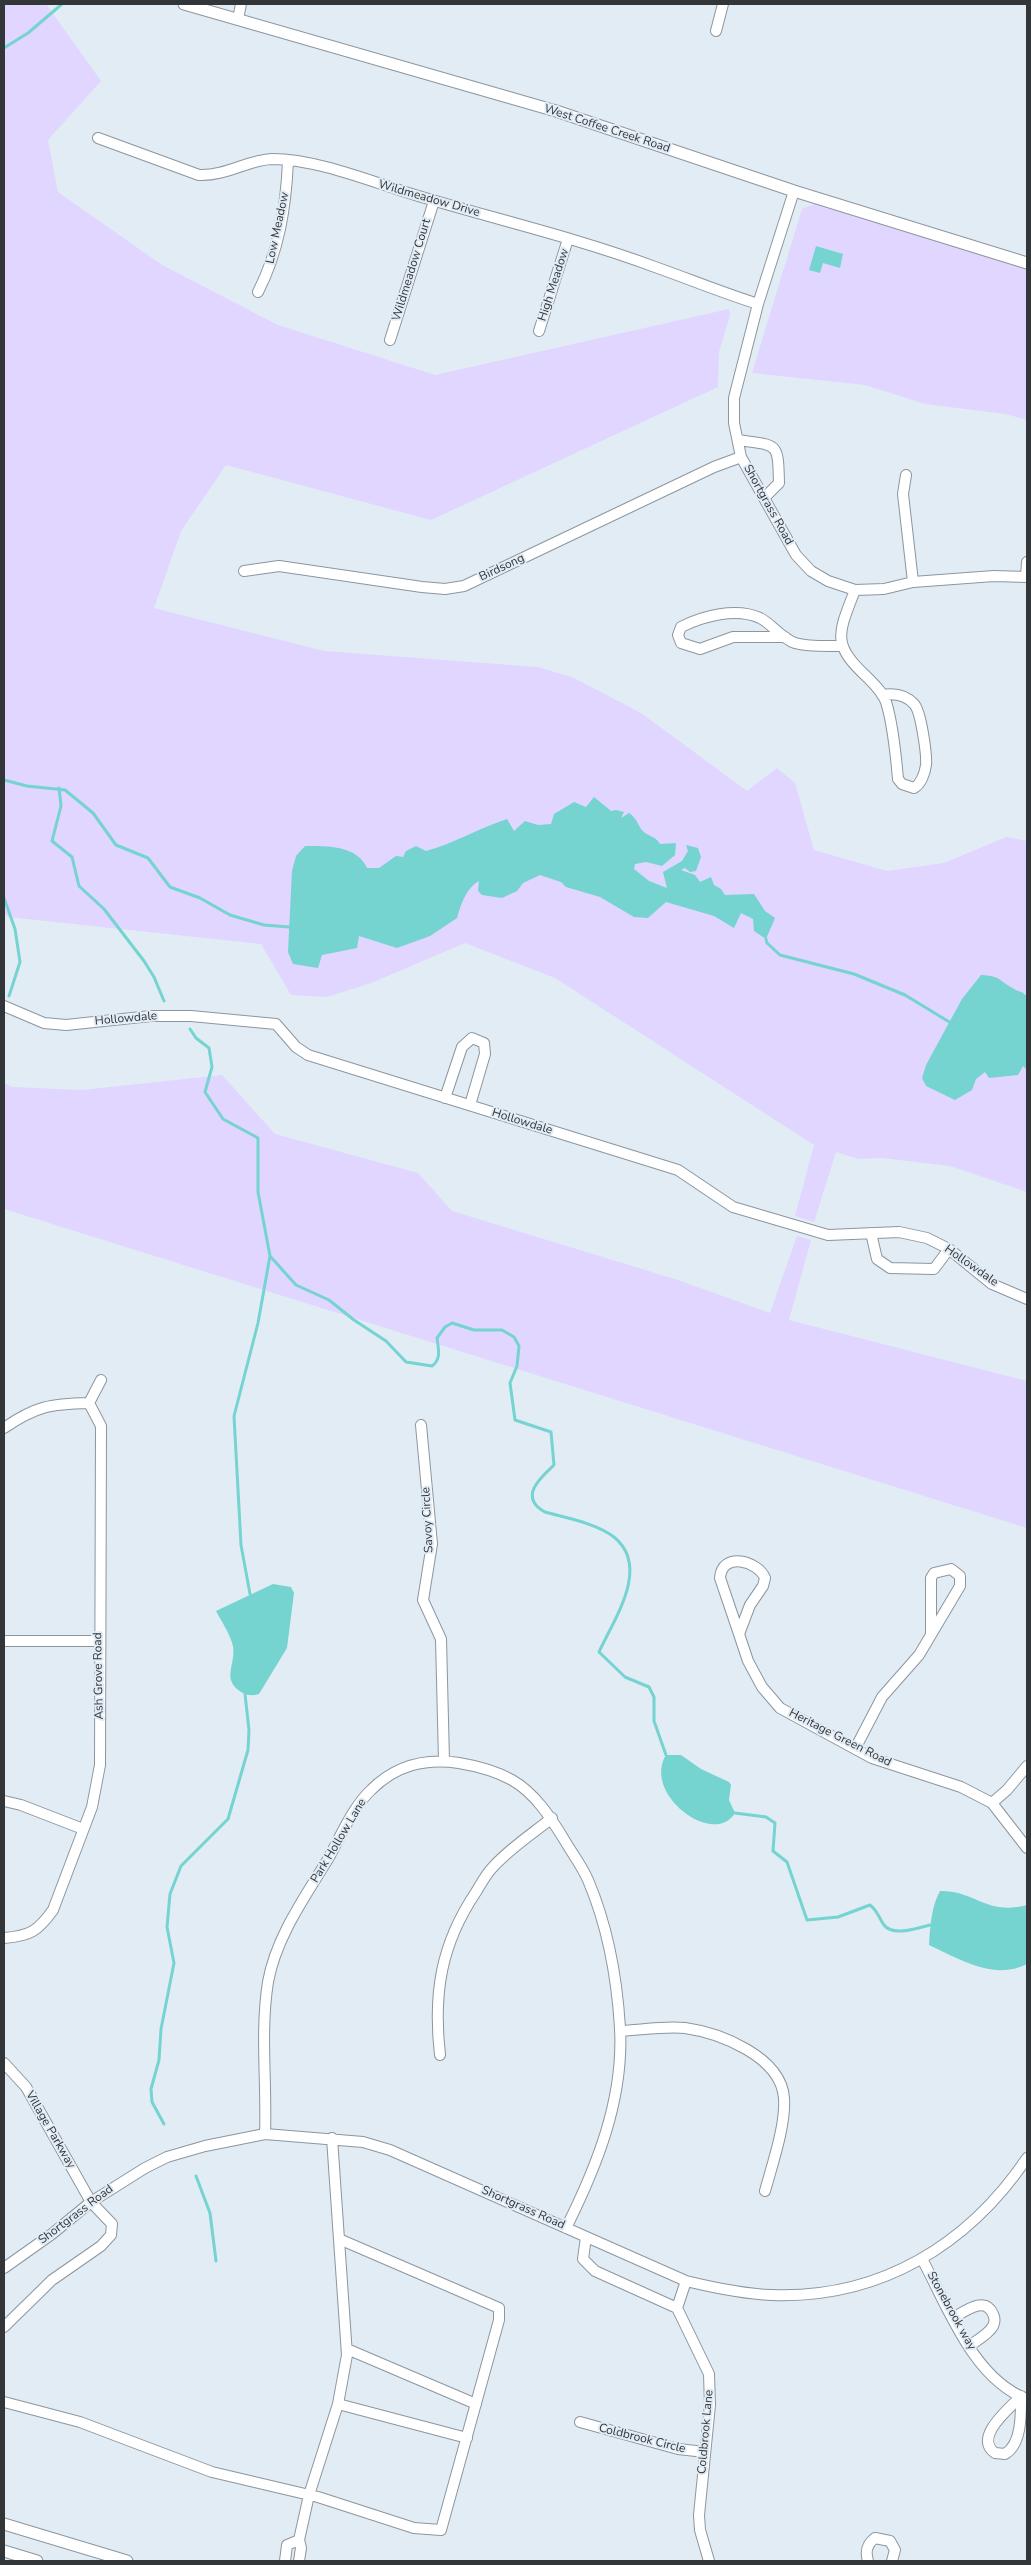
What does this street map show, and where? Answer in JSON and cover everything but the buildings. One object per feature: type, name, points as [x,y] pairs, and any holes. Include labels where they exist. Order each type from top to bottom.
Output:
[{"type":"street","name":"West Coffee Creek Road","points":[[184,4],[215,8],[238,19],[556,111],[794,191],[1027,263]]},
{"type":"street","points":[[238,19],[241,4]]},
{"type":"street","points":[[716,31],[723,4]]},
{"type":"street","name":"Wildmeadow Drive","points":[[98,138],[199,175],[213,176],[258,161],[272,159],[316,166],[568,239],[655,267],[700,285],[758,304]]},
{"type":"street","name":"Low Meadow","points":[[258,292],[269,270],[279,234],[287,186],[288,161]]},
{"type":"street","name":"Shortgrass Road","points":[[794,191],[758,304],[734,398],[734,423],[741,457],[796,555],[811,571],[828,581],[855,590],[884,589],[912,582],[994,576],[1027,577]]},
{"type":"street","name":"Wildmeadow Court","points":[[390,340],[434,201]]},
{"type":"street","name":"High Meadow","points":[[539,331],[568,239]]},
{"type":"street","points":[[738,440],[766,444],[773,447],[779,454],[780,483],[764,498]]},
{"type":"street","name":"Birdsong","points":[[244,571],[279,566],[422,587],[445,589],[464,586],[714,467],[741,457]]},
{"type":"street","points":[[906,474],[903,494],[912,582]]},
{"type":"street","points":[[1027,562],[1027,577]]},
{"type":"street","points":[[855,590],[846,613],[841,646],[851,663],[877,687],[882,695],[886,701],[898,778],[902,784],[914,788],[921,780],[926,764],[920,716],[915,704],[900,695],[882,695]]},
{"type":"street","points":[[785,637],[733,638],[700,649],[682,643],[678,635],[681,627],[695,620],[717,615],[748,614],[761,618],[794,643],[841,646]]},
{"type":"street","name":"Hollowdale","points":[[4,1006],[44,1023],[66,1026],[151,1016],[190,1016],[276,1024],[296,1047],[308,1056],[678,1170],[733,1207],[828,1235],[908,1234],[927,1238],[949,1250],[992,1284],[1027,1299]]},
{"type":"street","points":[[445,1098],[462,1048],[472,1038],[484,1043],[485,1054],[470,1106]]},
{"type":"street","points":[[871,1233],[877,1259],[890,1268],[934,1269],[949,1250]]},
{"type":"street","points":[[4,1428],[37,1408],[58,1404],[89,1403],[101,1380]]},
{"type":"street","name":"Ash Grove Road","points":[[4,1938],[32,1933],[44,1923],[52,1910],[97,1787],[100,1765],[101,1426],[89,1403]]},
{"type":"street","name":"Savoy Circle","points":[[421,1425],[432,1544],[423,1600],[440,1639],[444,1761]]},
{"type":"street","name":"Heritage Green Road","points":[[739,1634],[750,1605],[763,1586],[765,1578],[757,1567],[734,1561],[725,1563],[721,1569],[720,1578],[748,1661],[762,1687],[780,1708],[855,1749],[891,1766],[961,1787],[992,1803],[1024,1841],[1027,1848]]},
{"type":"street","points":[[855,1749],[882,1697],[919,1655],[960,1586],[960,1576],[951,1569],[934,1572],[931,1578],[931,1634]]},
{"type":"street","points":[[4,1641],[99,1640]]},
{"type":"street","name":"Park Hollow Lane","points":[[265,2134],[265,2016],[268,1981],[274,1956],[287,1928],[368,1792],[385,1777],[404,1766],[430,1760],[490,1770],[512,1780],[528,1792],[552,1818],[587,1879],[612,1956],[620,2031],[617,2081],[606,2134],[599,2157],[566,2228]]},
{"type":"street","points":[[992,1803],[1007,1790],[1027,1766]]},
{"type":"street","points":[[4,1801],[21,1805],[83,1829]]},
{"type":"street","points":[[440,2055],[436,2012],[438,1986],[446,1950],[460,1916],[492,1868],[552,1818]]},
{"type":"street","points":[[620,2031],[684,2028],[701,2032],[744,2048],[762,2059],[781,2080],[784,2100],[782,2121],[765,2191]]},
{"type":"street","name":"Village Parkway","points":[[4,2063],[26,2087],[91,2202],[112,2224],[111,2235],[101,2246],[52,2280],[4,2327]]},
{"type":"street","name":"Shortgrass Road","points":[[4,2268],[52,2234],[91,2202],[145,2168],[167,2157],[205,2146],[265,2134],[332,2138],[363,2142],[390,2150],[686,2281],[728,2291],[772,2295],[811,2294],[857,2285],[898,2272],[922,2259],[955,2237],[1002,2192],[1027,2158]]},
{"type":"street","points":[[299,2561],[301,2548],[299,2540],[309,2495],[338,2404],[347,2349],[332,2138]]},
{"type":"street","points":[[586,2237],[583,2259],[595,2271],[677,2308],[686,2281]]},
{"type":"street","points":[[4,2402],[80,2422],[212,2472],[309,2495],[414,2528],[441,2530],[499,2320],[500,2308],[339,2239]]},
{"type":"street","name":"Stonebrook way","points":[[922,2259],[969,2346],[991,2374],[1024,2397]]},
{"type":"street","points":[[953,2318],[977,2305],[986,2306],[993,2312],[995,2322],[993,2328],[969,2346]]},
{"type":"street","name":"Coldbrook Lane","points":[[677,2308],[709,2374],[710,2405],[699,2515],[700,2530],[709,2561]]},
{"type":"street","points":[[347,2349],[476,2404]]},
{"type":"street","points":[[1024,2397],[1015,2445],[1004,2454],[994,2454],[987,2445],[987,2438],[991,2430],[1024,2397]]},
{"type":"street","points":[[338,2404],[467,2438]]},
{"type":"street","name":"Coldbrook Circle","points":[[580,2422],[670,2447],[705,2452]]},
{"type":"street","points":[[4,2524],[127,2561]]},
{"type":"street","points":[[868,2561],[866,2554],[869,2543],[875,2538],[890,2541],[895,2550],[892,2561]]},
{"type":"street","points":[[285,2561],[287,2545],[299,2540]]},
{"type":"street","points":[[4,2551],[37,2561]]},
{"type":"shaded area","points":[[4,4],[46,4],[101,81],[48,140],[58,192],[162,265],[278,325],[435,375],[729,309],[730,315],[719,352],[718,387],[431,520],[226,465],[181,531],[154,608],[324,651],[538,667],[574,678],[641,713],[747,791],[777,768],[795,783],[814,850],[887,871],[944,863],[1006,837],[1027,841],[1027,1192],[950,1166],[882,1158],[859,1159],[836,1152],[814,1222],[795,1216],[814,1145],[555,978],[465,943],[371,983],[327,997],[291,995],[261,944],[8,917],[4,914]]},
{"type":"shaded area","points":[[817,203],[1027,268],[1027,420],[1006,414],[925,404],[865,385],[752,373],[802,209]]},
{"type":"shaded area","points":[[816,246],[843,254],[840,268],[823,263],[820,273],[809,270]]},
{"type":"shaded area","points":[[594,797],[611,811],[624,812],[621,818],[629,813],[635,818],[643,831],[656,839],[660,844],[676,843],[675,855],[662,866],[646,862],[635,864],[634,869],[649,881],[667,888],[663,872],[682,861],[688,851],[686,845],[698,848],[701,857],[696,871],[690,872],[685,868],[681,870],[695,875],[700,882],[711,877],[714,885],[721,889],[725,895],[754,894],[765,911],[775,918],[766,939],[754,931],[753,919],[741,913],[734,928],[714,916],[666,902],[648,918],[634,917],[600,897],[566,887],[561,882],[540,875],[523,883],[517,891],[502,898],[482,895],[478,891],[479,881],[467,892],[457,918],[430,936],[397,948],[359,936],[357,948],[322,955],[318,968],[293,964],[288,952],[292,871],[296,856],[305,846],[340,848],[356,855],[367,868],[379,868],[396,856],[403,857],[406,851],[416,846],[426,851],[507,819],[514,831],[525,821],[538,825],[551,824],[554,814],[574,802],[586,807]]},
{"type":"shaded area","points":[[981,975],[996,977],[1027,997],[1027,1070],[1023,1066],[1018,1075],[989,1078],[985,1072],[976,1079],[972,1090],[955,1100],[926,1086],[922,1078],[926,1065],[962,999]]},
{"type":"shaded area","points":[[222,1075],[275,1134],[418,1173],[452,1211],[678,1280],[770,1313],[797,1236],[811,1240],[789,1320],[1027,1381],[1027,1528],[4,1209],[4,1083],[12,1087],[82,1090]]},
{"type":"shaded area","points":[[273,1584],[291,1587],[294,1593],[287,1648],[259,1694],[248,1695],[235,1687],[230,1677],[233,1646],[216,1611]]},
{"type":"shaded area","points":[[666,1755],[681,1755],[701,1769],[729,1782],[731,1785],[729,1800],[735,1813],[725,1822],[712,1824],[698,1820],[684,1812],[672,1800],[664,1785],[661,1770]]},
{"type":"shaded area","points":[[940,1891],[962,1894],[1001,1907],[1013,1908],[1027,1905],[1027,1964],[1015,1969],[990,1969],[965,1962],[929,1945],[933,1911]]},
{"type":"waterway","points":[[4,48],[28,33],[62,4]]},
{"type":"waterway","points":[[4,780],[27,786],[65,790],[93,813],[116,845],[148,858],[170,887],[200,898],[230,915],[264,925],[289,927]]},
{"type":"waterway","points":[[59,788],[61,806],[52,841],[72,857],[79,886],[104,909],[144,961],[154,977],[164,1001]]},
{"type":"waterway","points":[[4,898],[15,929],[20,962],[9,996]]},
{"type":"waterway","points":[[766,939],[767,943],[780,955],[854,974],[905,995],[951,1023]]},
{"type":"waterway","points":[[190,1029],[196,1038],[209,1048],[212,1067],[205,1092],[223,1119],[258,1138],[258,1192],[270,1256],[258,1323],[234,1416],[241,1545],[250,1594]]},
{"type":"waterway","points":[[270,1256],[296,1285],[329,1300],[354,1320],[386,1341],[406,1362],[432,1366],[438,1357],[437,1338],[445,1327],[452,1323],[474,1330],[502,1330],[514,1337],[519,1346],[517,1366],[510,1383],[515,1420],[551,1432],[554,1465],[534,1488],[533,1500],[545,1512],[581,1522],[607,1532],[625,1549],[629,1563],[626,1593],[599,1652],[625,1677],[649,1687],[654,1697],[654,1721],[666,1755]]},
{"type":"waterway","points":[[164,2124],[152,2102],[151,2089],[159,2060],[161,2029],[174,1963],[167,1927],[170,1894],[181,1866],[228,1819],[248,1750],[249,1730],[245,1694]]},
{"type":"waterway","points":[[735,1813],[766,1817],[775,1823],[773,1851],[787,1862],[807,1920],[838,1917],[870,1905],[888,1929],[906,1931],[930,1925]]},
{"type":"waterway","points":[[196,2176],[210,2213],[216,2261]]}]
